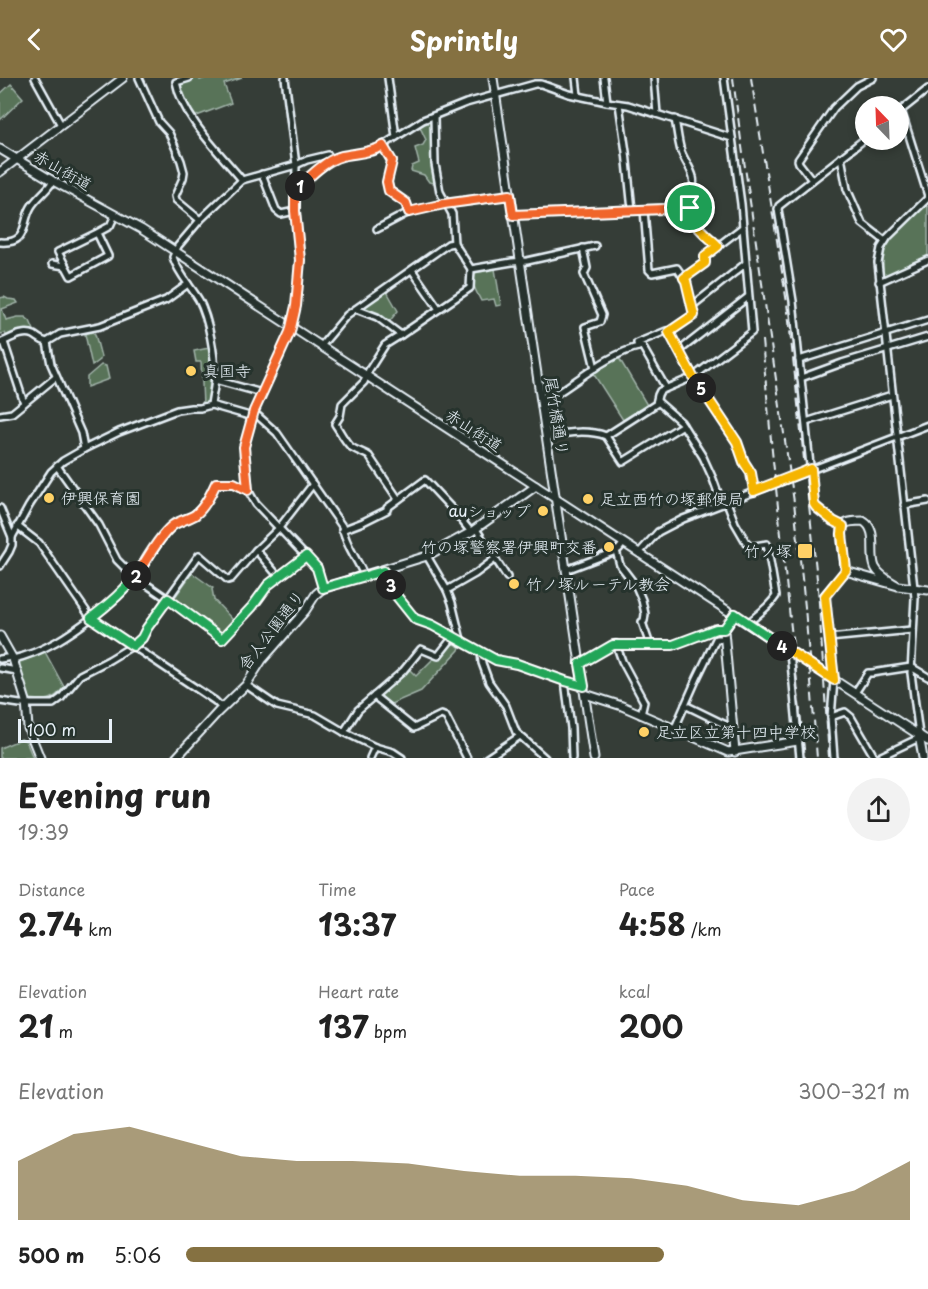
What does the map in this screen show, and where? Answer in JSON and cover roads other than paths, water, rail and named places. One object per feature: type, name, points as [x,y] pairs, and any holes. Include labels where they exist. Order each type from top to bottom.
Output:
[{"type":"street","points":[[35,78],[61,125]]},
{"type":"street","points":[[0,172],[123,78]]},
{"type":"street","points":[[139,78],[159,122],[169,133],[181,161],[184,172],[175,196],[176,200],[201,220]]},
{"type":"street","points":[[189,78],[176,82],[183,103],[242,180]]},
{"type":"street","points":[[285,78],[285,93],[296,165],[295,211],[300,260],[296,306],[290,332],[262,393],[244,447],[248,490],[256,504],[317,568],[323,588]]},
{"type":"street","points":[[388,78],[396,137]]},
{"type":"street","name":"尾竹橋通り","points":[[493,78],[594,758]]},
{"type":"street","points":[[576,78],[578,95]]},
{"type":"street","points":[[604,78],[607,102]]},
{"type":"street","points":[[654,78],[657,114]]},
{"type":"street","points":[[606,436],[656,404],[660,391],[693,377],[752,332],[741,204],[724,78]]},
{"type":"street","points":[[812,180],[798,159],[831,107],[857,86],[873,78]]},
{"type":"street","points":[[295,195],[300,185],[330,160],[340,156],[374,151],[423,120],[466,103],[535,84],[628,105],[732,138]]},
{"type":"street","points":[[909,104],[928,89]]},
{"type":"street","points":[[619,104],[632,210]]},
{"type":"street","points":[[398,499],[369,456],[350,445],[335,424],[340,416],[342,404],[364,382],[385,345],[470,288],[471,269],[454,243],[452,214],[440,192],[435,165],[434,116]]},
{"type":"street","points":[[675,119],[681,153],[694,178],[690,212],[695,223],[718,246]]},
{"type":"street","points":[[909,139],[928,197],[888,237],[878,263],[915,597],[911,667],[923,758]]},
{"type":"street","points":[[383,146],[392,161],[387,182],[389,191],[406,203],[409,212]]},
{"type":"street","points":[[843,526],[833,521],[814,504],[789,273],[778,209],[855,146]]},
{"type":"street","name":"赤山街道","points":[[0,149],[141,229],[928,741]]},
{"type":"street","points":[[211,405],[215,369],[209,329],[199,301],[179,272],[173,258],[175,251],[201,220],[242,180],[328,155],[330,160]]},
{"type":"street","points":[[841,157],[847,189],[862,223],[885,241]]},
{"type":"street","points":[[262,174],[276,210],[281,214],[295,211]]},
{"type":"street","points":[[0,242],[9,242],[20,237],[33,204],[53,181]]},
{"type":"street","points":[[377,229],[409,212],[510,195]]},
{"type":"street","points":[[513,215],[690,208]]},
{"type":"street","points":[[638,347],[636,343],[666,331],[669,332],[694,315],[686,281],[678,268],[652,273],[649,270],[644,210]]},
{"type":"street","points":[[97,233],[108,256],[71,276],[58,252],[110,226],[115,215]]},
{"type":"street","points":[[684,278],[705,263],[705,256],[743,227]]},
{"type":"street","points":[[321,346],[347,315],[448,244],[454,243]]},
{"type":"street","points":[[471,269],[527,261],[595,246]]},
{"type":"street","points":[[583,248],[587,268],[584,274],[602,315],[600,322],[585,327],[595,368]]},
{"type":"street","points":[[879,282],[928,260]]},
{"type":"street","points":[[52,264],[65,266]]},
{"type":"street","points":[[692,306],[745,264]]},
{"type":"street","points":[[412,270],[439,309]]},
{"type":"street","points":[[24,403],[2,342],[23,334],[32,334],[47,342],[60,334],[100,326],[166,300],[188,284]]},
{"type":"street","points":[[679,351],[748,297]]},
{"type":"street","points":[[356,309],[377,317],[401,335]]},
{"type":"street","points":[[799,360],[928,320]]},
{"type":"street","points":[[669,332],[693,377],[737,442],[744,462],[751,473],[754,491]]},
{"type":"street","points":[[801,378],[928,337]]},
{"type":"street","points":[[47,342],[51,364],[81,433],[84,449]]},
{"type":"street","points":[[541,403],[616,356],[642,346],[666,388]]},
{"type":"street","points":[[0,415],[12,413],[56,377]]},
{"type":"street","points":[[215,380],[262,393]]},
{"type":"street","points":[[806,423],[892,395]]},
{"type":"street","points":[[657,401],[683,425],[703,457],[724,503],[749,547],[767,544],[776,596],[748,623]]},
{"type":"street","points":[[12,537],[28,506],[57,466],[84,449],[119,432],[167,414],[211,405],[253,417],[258,416],[277,433],[342,526],[345,539],[364,575]]},
{"type":"street","points":[[547,436],[578,432],[598,433],[606,436],[623,462],[683,425]]},
{"type":"street","points":[[639,553],[658,532],[683,519],[928,425]]},
{"type":"street","points":[[57,466],[99,525],[117,560],[132,576],[168,599],[222,639],[252,607],[268,585],[306,556]]},
{"type":"street","points":[[342,530],[387,510],[398,499],[425,480],[474,531],[507,577]]},
{"type":"street","points":[[0,659],[13,658],[45,648],[70,635],[111,603],[136,577],[155,546],[169,529],[194,515],[207,501],[216,483],[234,483],[248,490]]},
{"type":"street","points":[[0,701],[53,704],[80,675],[133,646],[142,638],[199,555],[228,580],[231,579],[279,528],[313,484]]},
{"type":"street","name":"舎人公園通り","points":[[176,758],[246,685],[262,660],[323,588],[427,556],[474,531],[536,486]]},
{"type":"street","points":[[904,506],[928,501]]},
{"type":"street","points":[[0,508],[12,537],[12,545],[0,566]]},
{"type":"street","points":[[834,758],[831,717],[834,680],[825,596],[846,570],[843,526],[849,522],[866,522],[871,532],[875,567],[882,576],[898,586]]},
{"type":"street","points":[[17,526],[39,543],[91,618],[215,701],[222,708]]},
{"type":"street","points":[[566,570],[616,551],[623,544]]},
{"type":"street","points":[[256,550],[279,577]]},
{"type":"street","points":[[616,551],[620,565],[636,586],[642,600],[645,614],[642,622],[650,645]]},
{"type":"street","points":[[427,556],[447,590],[461,640]]},
{"type":"street","points":[[447,590],[495,559]]},
{"type":"street","points":[[863,576],[875,567]]},
{"type":"street","points":[[846,570],[898,586],[928,590]]},
{"type":"street","points":[[383,571],[395,594],[415,619],[432,625],[496,660],[517,664],[565,681],[733,754],[798,741]]},
{"type":"street","points":[[733,754],[724,629],[735,614]]},
{"type":"street","points":[[580,664],[616,645],[673,645],[716,629],[724,629]]},
{"type":"street","points":[[830,639],[912,630]]},
{"type":"street","points":[[0,636],[13,658],[26,704],[28,728],[40,758]]},
{"type":"street","points":[[344,732],[358,710],[403,671],[421,650],[438,656],[453,637]]},
{"type":"street","points":[[674,730],[716,639],[724,639]]},
{"type":"street","points":[[616,645],[622,662],[644,702],[641,715]]},
{"type":"street","points":[[481,652],[482,663],[489,682],[506,706],[516,732],[544,758]]},
{"type":"street","points":[[790,652],[800,758]]},
{"type":"street","points":[[855,693],[868,674],[911,667],[928,677]]},
{"type":"street","points":[[0,668],[16,671]]},
{"type":"street","points":[[565,681],[572,758]]},
{"type":"street","points":[[246,685],[278,706],[315,715],[344,732],[402,758]]},
{"type":"street","points":[[374,696],[414,728],[441,715],[446,717],[467,758]]},
{"type":"street","points":[[685,705],[732,728]]},
{"type":"street","points":[[831,717],[845,712],[851,717],[876,758],[884,756],[919,736]]},
{"type":"street","points":[[487,758],[520,736]]},
{"type":"street","points":[[370,758],[375,747]]},
{"type":"railway","points":[[733,78],[794,502],[817,758]]},
{"type":"railway","points":[[751,78],[787,303],[818,588],[829,758]]},
{"type":"railway","points":[[762,340],[805,758]]},
{"type":"place","name":"真国寺","points":[[191,371]]},
{"type":"place","name":"伊興保育園","points":[[49,498]]},
{"type":"place","name":"足立西竹の塚郵便局","points":[[588,499]]},
{"type":"place","name":"auショップ","points":[[543,511]]},
{"type":"place","name":"竹の塚警察署伊興町交番","points":[[609,547]]},
{"type":"place","name":"竹ノ塚","points":[[805,551]]},
{"type":"place","name":"竹ノ塚ルーテル教会","points":[[514,584]]},
{"type":"place","name":"足立区立第十四中学校","points":[[644,732]]}]
